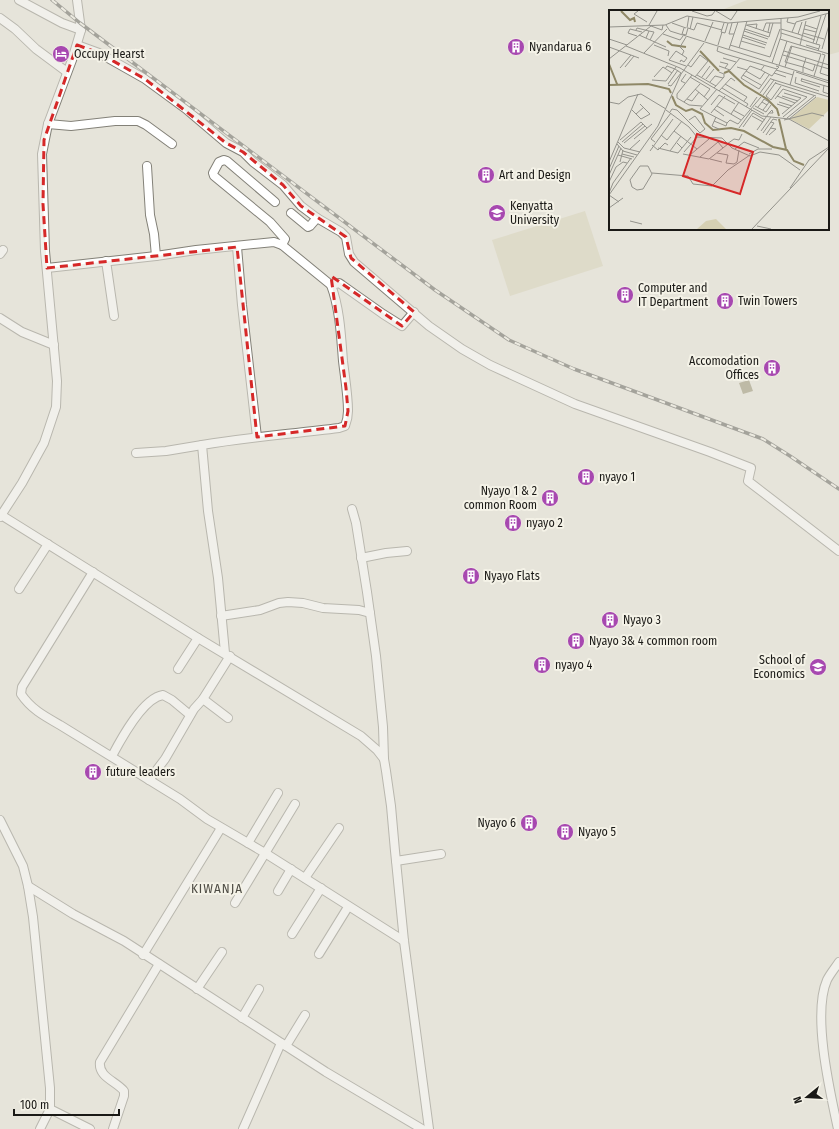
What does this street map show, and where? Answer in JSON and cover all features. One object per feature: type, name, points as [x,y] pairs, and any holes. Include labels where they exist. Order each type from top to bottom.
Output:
[{"type":"street","points":[[19,0],[62,23],[81,30]]},
{"type":"street","points":[[77,0],[81,30],[48,124],[42,154],[47,268],[58,381],[56,407],[42,448],[1,516],[198,638],[361,736],[377,750],[384,760]]},
{"type":"street","points":[[0,18],[15,29],[36,49],[67,72]]},
{"type":"street","points":[[77,45],[99,53],[145,79],[167,94],[226,143],[239,149],[278,181],[301,206],[346,237],[351,258],[429,326],[462,349],[509,374],[575,404],[751,468],[748,480],[839,551]]},
{"type":"street","points":[[48,124],[71,126],[115,121],[138,121],[172,144]]},
{"type":"street","points":[[275,202],[227,161],[224,160],[219,162],[213,173],[214,176],[276,227],[285,239],[282,245]]},
{"type":"street","points":[[147,166],[150,215],[154,234],[156,256]]},
{"type":"street","points":[[291,213],[308,227],[317,218]]},
{"type":"street","points":[[47,268],[269,242],[282,245],[331,285],[338,314],[346,388],[348,411],[345,426],[302,433],[256,437],[166,451],[136,453]]},
{"type":"street","points":[[237,246],[256,437]]},
{"type":"street","points":[[106,261],[114,316]]},
{"type":"street","points":[[331,285],[339,283],[402,326],[414,312]]},
{"type":"street","points":[[0,318],[22,332],[54,345]]},
{"type":"street","points":[[149,780],[165,759],[190,715],[203,699],[228,655],[221,616],[208,511],[202,445]]},
{"type":"street","points":[[352,509],[356,523],[370,613],[380,696],[384,760],[391,806],[404,941],[429,1129]]},
{"type":"street","points":[[19,589],[48,544]]},
{"type":"street","points":[[361,558],[407,551]]},
{"type":"street","points":[[93,572],[22,687],[21,694],[27,703],[34,710],[112,756],[180,799],[221,828],[291,869],[348,907],[404,941]]},
{"type":"street","points":[[221,616],[260,610],[279,603],[288,602],[303,603],[323,608],[359,610],[370,613]]},
{"type":"street","points":[[178,669],[198,638]]},
{"type":"street","points":[[112,756],[125,731],[145,706],[159,696],[163,695],[172,700],[190,715]]},
{"type":"street","points":[[203,699],[228,718]]},
{"type":"street","points":[[248,843],[278,793]]},
{"type":"street","points":[[235,903],[295,804]]},
{"type":"street","points":[[0,820],[27,877],[33,917],[50,1088],[50,1109],[40,1129]]},
{"type":"street","points":[[143,955],[221,828]]},
{"type":"street","points":[[305,878],[339,828]]},
{"type":"street","points":[[396,861],[441,854]]},
{"type":"street","points":[[278,891],[291,869]]},
{"type":"street","points":[[28,886],[74,914],[124,941],[143,955],[326,1072],[422,1129]]},
{"type":"street","points":[[292,934],[321,888]]},
{"type":"street","points":[[319,954],[348,907]]},
{"type":"street","points":[[197,989],[222,952]]},
{"type":"street","points":[[838,1129],[823,1044],[822,1020],[823,998],[827,980],[839,962]]},
{"type":"street","points":[[112,1129],[124,1096],[124,1091],[102,1073],[100,1062],[159,964]]},
{"type":"street","points":[[242,1018],[260,989]]},
{"type":"street","points":[[243,1129],[283,1044],[305,1015]]},
{"type":"street","points":[[50,1109],[90,1129]]},
{"type":"highlighted area","points":[[77,45],[99,53],[145,79],[226,143],[243,152],[283,185],[301,206],[346,237],[351,258],[414,312],[402,326],[331,276],[346,388],[348,411],[345,426],[257,437],[237,247],[47,268],[43,204],[44,140]]},
{"type":"shaded area","points":[[747,0],[839,0],[839,52],[829,55],[829,10],[722,10]]},
{"type":"shaded area","points":[[585,211],[603,266],[510,296],[492,240]]},
{"type":"shaded area","points":[[749,380],[753,391],[743,394],[739,383]]},
{"type":"railway","points":[[52,0],[80,23],[435,290],[509,340],[574,369],[763,439],[839,489]]},
{"type":"place","name":"Nyandarua 6","points":[[516,47]]},
{"type":"place","name":"Occupy Hearst","points":[[61,54]]},
{"type":"place","name":"Art and Design","points":[[486,175]]},
{"type":"place","name":"Kenyatta University","points":[[497,213]]},
{"type":"place","name":"Computer and IT Department","points":[[625,295]]},
{"type":"place","name":"Twin Towers","points":[[725,301]]},
{"type":"place","name":"Accomodation Offices","points":[[772,368]]},
{"type":"place","name":"nyayo 1","points":[[586,477]]},
{"type":"place","name":"Nyayo 1 & 2 common Room","points":[[550,498]]},
{"type":"place","name":"nyayo 2","points":[[513,523]]},
{"type":"place","name":"Nyayo Flats","points":[[471,576]]},
{"type":"place","name":"Nyayo 3","points":[[610,620]]},
{"type":"place","name":"Nyayo 3& 4 common room","points":[[576,641]]},
{"type":"place","name":"nyayo 4","points":[[542,665]]},
{"type":"place","name":"School of Economics","points":[[818,667]]},
{"type":"place","name":"future leaders","points":[[93,772]]},
{"type":"place","name":"Nyayo 6","points":[[529,823]]},
{"type":"place","name":"Nyayo 5","points":[[565,832]]},
{"type":"district","name":"KIWANJA","points":[[217,888]]}]
